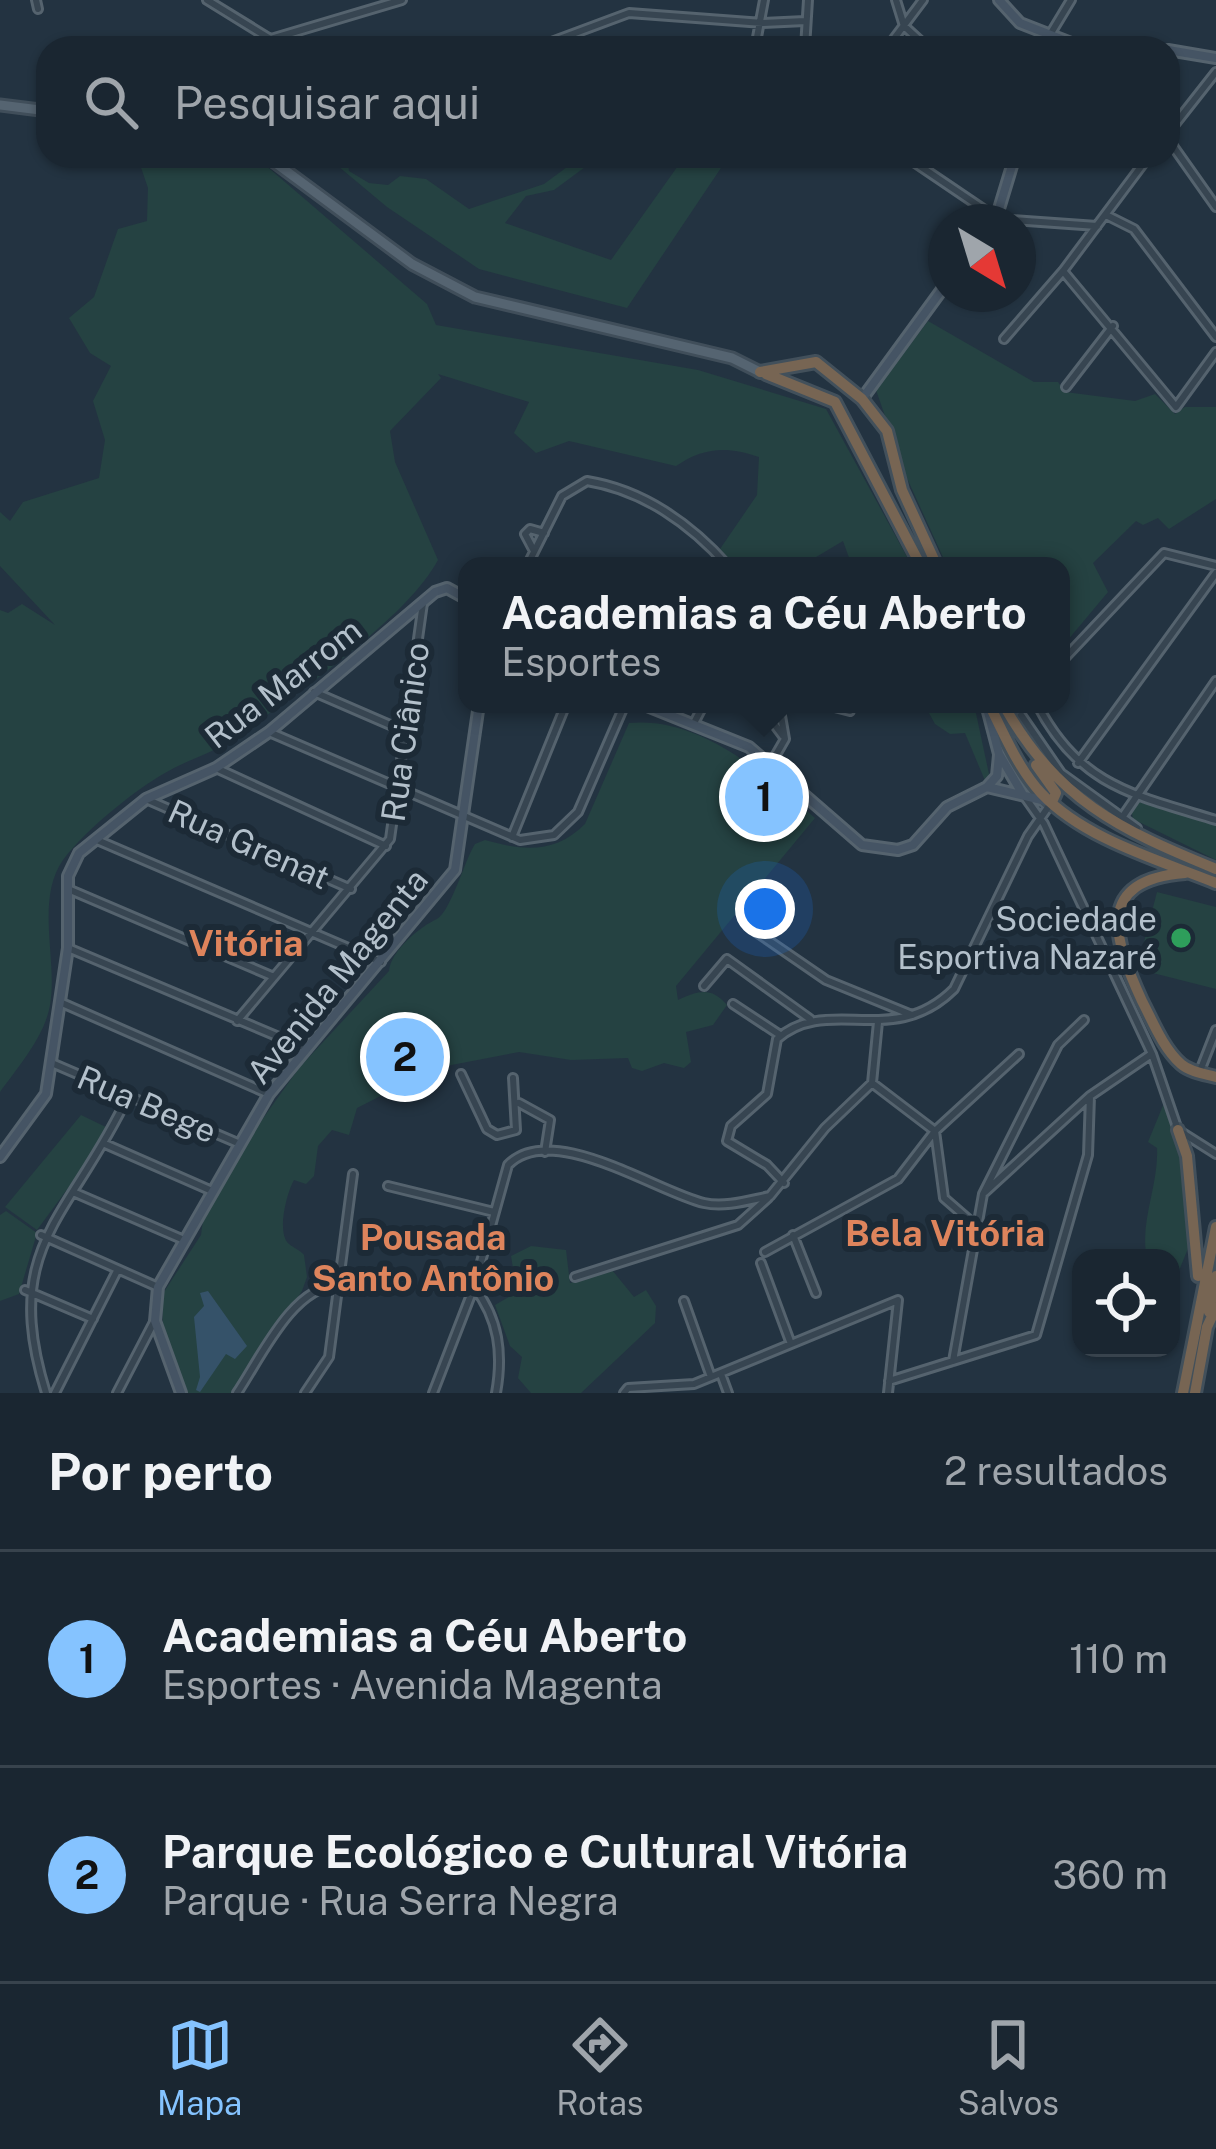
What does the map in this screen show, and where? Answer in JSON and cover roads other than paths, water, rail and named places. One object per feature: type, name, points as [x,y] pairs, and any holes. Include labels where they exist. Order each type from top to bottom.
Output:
[{"type":"highway","points":[[760,372],[807,360],[829,369],[862,399],[887,431],[902,490],[934,557]]},
{"type":"highway","points":[[817,391],[816,380],[829,369]]},
{"type":"highway","points":[[760,372],[817,391],[844,414],[916,557]]},
{"type":"highway","points":[[992,713],[1025,771],[1065,812],[1087,828],[1216,883]]},
{"type":"highway","points":[[1010,713],[1081,803],[1216,869]]},
{"type":"highway","points":[[1018,724],[1056,792],[1052,802]]},
{"type":"highway","points":[[1045,819],[1065,812]]},
{"type":"highway","points":[[1191,873],[1167,874],[1132,891],[1116,916],[1116,946],[1166,1046],[1184,1067],[1216,1077]]},
{"type":"highway","points":[[1178,1130],[1187,1156],[1199,1291]]},
{"type":"highway","points":[[1183,1393],[1199,1291],[1216,1227]]},
{"type":"highway","points":[[1195,1393],[1216,1276]]},
{"type":"highway","points":[[1207,1327],[1216,1308]]},
{"type":"main road","points":[[0,105],[36,110]]},
{"type":"main road","points":[[282,168],[412,264],[475,297],[732,358],[760,372]]},
{"type":"street","points":[[207,0],[266,36]]},
{"type":"street","points":[[281,36],[402,0]]},
{"type":"street","points":[[759,36],[764,0]]},
{"type":"street","points":[[805,36],[808,0]]},
{"type":"street","points":[[896,0],[904,26],[915,36]]},
{"type":"street","points":[[896,36],[923,0]]},
{"type":"street","points":[[999,0],[1038,36]]},
{"type":"street","points":[[1053,36],[1071,0]]},
{"type":"street","points":[[567,36],[629,13],[763,23],[805,21]]},
{"type":"street","points":[[1180,52],[1216,58]]},
{"type":"street","points":[[1180,120],[1216,72]]},
{"type":"street","points":[[1180,154],[1216,207]]},
{"type":"street","points":[[921,168],[973,204]]},
{"type":"street","points":[[1001,204],[1011,168]]},
{"type":"street","points":[[1004,339],[1063,271],[1140,168]]},
{"type":"street","points":[[1106,215],[1134,229],[1216,337]]},
{"type":"street","points":[[1036,222],[1097,226]]},
{"type":"street","points":[[1063,271],[1176,407],[1216,352]]},
{"type":"street","points":[[862,399],[928,309]]},
{"type":"street","points":[[1066,387],[1113,326]]},
{"type":"street","points":[[531,557],[562,496],[587,481],[632,493],[709,544],[720,557]]},
{"type":"street","points":[[534,551],[525,534],[530,530],[544,533]]},
{"type":"street","points":[[708,531],[709,544]]},
{"type":"street","points":[[1070,652],[1164,553],[1216,570],[1078,763]]},
{"type":"street","points":[[422,603],[447,587],[458,594]]},
{"type":"street","name":"Rua Marrom","points":[[0,1157],[46,1094],[54,1064],[72,864],[146,800],[217,768],[269,732],[422,603]]},
{"type":"street","name":"Rua Ciânico","points":[[237,1021],[386,845],[422,603]]},
{"type":"street","points":[[1121,819],[1216,682]]},
{"type":"street","points":[[314,692],[404,731]]},
{"type":"street","name":"Avenida Magenta","points":[[181,1393],[155,1321],[158,1287],[268,1094],[454,870],[478,713]]},
{"type":"street","points":[[512,837],[562,713]]},
{"type":"street","points":[[269,732],[512,837],[554,835],[578,812],[621,713]]},
{"type":"street","points":[[667,713],[734,739],[862,845],[880,850],[913,845],[946,807],[987,788],[997,776],[999,754]]},
{"type":"street","points":[[694,723],[699,713]]},
{"type":"street","points":[[767,713],[785,739]]},
{"type":"street","points":[[770,765],[785,739],[781,713]]},
{"type":"street","points":[[989,713],[999,754],[1045,819],[1152,1054],[1178,1130],[1216,1154]]},
{"type":"street","points":[[1023,713],[1018,724],[1061,773],[1167,849]]},
{"type":"street","points":[[1043,713],[1078,763],[1136,796],[1216,820]]},
{"type":"street","points":[[217,768],[386,845]]},
{"type":"street","points":[[780,1035],[813,1021],[878,1022],[916,1016],[954,989],[1052,802],[987,788]]},
{"type":"street","name":"Rua Grenat","points":[[146,800],[351,889]]},
{"type":"street","points":[[96,839],[380,962]]},
{"type":"street","points":[[68,889],[275,977]]},
{"type":"street","points":[[994,907],[1007,912]]},
{"type":"street","points":[[748,926],[826,980],[916,1016]]},
{"type":"street","points":[[68,948],[305,1048]]},
{"type":"street","points":[[704,986],[727,959],[813,1021]]},
{"type":"street","points":[[62,1003],[268,1094]]},
{"type":"street","points":[[733,1004],[780,1035]]},
{"type":"street","points":[[952,1361],[982,1194],[1058,1046],[1084,1020]]},
{"type":"street","points":[[575,1277],[738,1225],[784,1183],[825,1128],[872,1083],[878,1022]]},
{"type":"street","points":[[1200,1072],[1216,1030]]},
{"type":"street","points":[[780,1035],[766,1094],[731,1126],[727,1141],[767,1165],[784,1183]]},
{"type":"street","points":[[765,1252],[898,1178],[935,1131],[1018,1054]]},
{"type":"street","points":[[982,1194],[1090,1096],[1152,1054]]},
{"type":"street","name":"Rua Bege","points":[[54,1064],[240,1144]]},
{"type":"street","points":[[461,1074],[490,1132],[516,1130],[518,1102],[513,1078]]},
{"type":"street","points":[[872,1083],[935,1131],[944,1198],[976,1225]]},
{"type":"street","points":[[51,1393],[25,1338],[26,1270],[41,1235],[105,1144],[128,1096]]},
{"type":"street","points":[[889,1382],[1036,1335],[1088,1155],[1090,1096]]},
{"type":"street","points":[[518,1102],[550,1120],[545,1152]]},
{"type":"street","points":[[105,1144],[212,1191]]},
{"type":"street","points":[[433,1393],[474,1287],[508,1165],[525,1151],[604,1161],[706,1204],[770,1196]]},
{"type":"street","points":[[305,1393],[329,1357],[353,1174]]},
{"type":"street","points":[[388,1186],[494,1212]]},
{"type":"street","points":[[73,1192],[184,1240]]},
{"type":"street","points":[[41,1235],[158,1287]]},
{"type":"street","points":[[793,1235],[816,1293]]},
{"type":"street","points":[[761,1263],[791,1344]]},
{"type":"street","points":[[51,1393],[117,1271]]},
{"type":"street","points":[[237,1393],[307,1297],[325,1286],[337,1286]]},
{"type":"street","points":[[474,1287],[487,1303],[499,1343],[496,1393]]},
{"type":"street","points":[[25,1290],[93,1319]]},
{"type":"street","points":[[624,1393],[628,1388],[664,1388],[711,1377],[898,1300],[888,1393]]},
{"type":"street","points":[[684,1301],[711,1377]]},
{"type":"street","points":[[117,1393],[155,1321]]},
{"type":"street","points":[[721,1373],[728,1393]]},
{"type":"water","points":[[208,1291],[247,1346],[235,1359],[226,1354],[200,1392],[196,1390],[200,1377],[194,1317],[204,1306],[200,1293]]},
{"type":"place","name":"Academias a Céu Aberto","points":[[764,797]]},
{"type":"place","name":"Sociedade Esportiva Nazaré","points":[[1181,938]]},
{"type":"place","name":"Parque Ecológico e Cultural Vitória","points":[[405,1057]]},
{"type":"district","name":"Vitória","points":[[246,943]]},
{"type":"district","name":"Bela Vitória","points":[[945,1233]]},
{"type":"district","name":"Pousada Santo Antônio","points":[[433,1258]]}]
